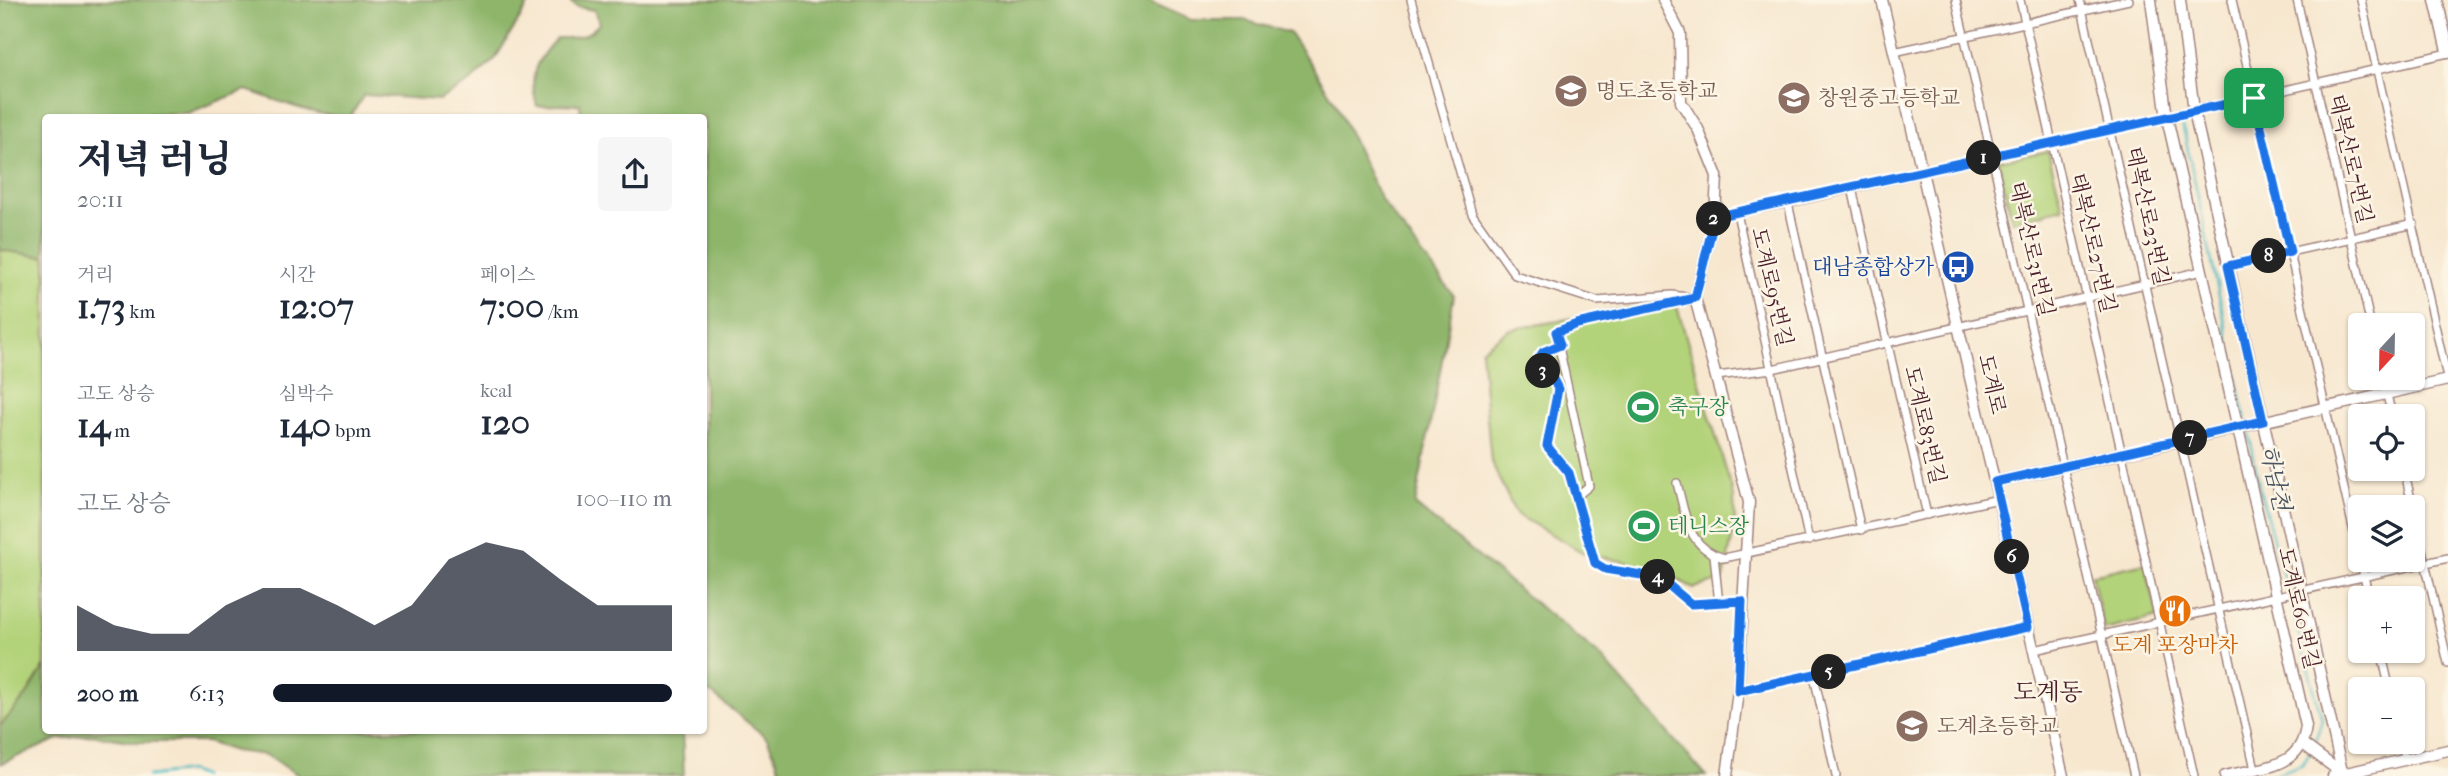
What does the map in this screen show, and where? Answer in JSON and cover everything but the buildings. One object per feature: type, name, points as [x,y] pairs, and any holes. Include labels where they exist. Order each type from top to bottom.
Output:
[{"type":"main road","points":[[2436,0],[2448,52]]},
{"type":"street","points":[[1411,0],[1472,214],[1515,275],[1597,301],[1672,295],[1695,298]]},
{"type":"street","points":[[1662,0],[1682,40],[1681,102],[1698,128],[1717,176],[1715,217],[1695,298],[1749,502],[1738,691],[1727,776]]},
{"type":"street","name":"도계로","points":[[1882,0],[2063,776]]},
{"type":"street","name":"태복산로31번길","points":[[1956,0],[2102,637]]},
{"type":"street","name":"태복산로27번길","points":[[2020,0],[2161,623]]},
{"type":"street","name":"태복산로23번길","points":[[2081,0],[2220,610]]},
{"type":"street","points":[[1894,52],[2129,0]]},
{"type":"street","name":"도계로60번길","points":[[2151,0],[2166,118],[2279,597],[2305,719],[2305,746]]},
{"type":"street","points":[[2180,0],[2194,111],[2259,422],[2340,775]]},
{"type":"street","points":[[2232,0],[2366,586]]},
{"type":"street","name":"태복산로7번길","points":[[2297,0],[2368,313]]},
{"type":"street","points":[[1995,482],[2448,381],[2379,69],[2361,0]]},
{"type":"street","points":[[1715,217],[2166,118],[2448,52]]},
{"type":"street","points":[[1852,188],[1888,343]]},
{"type":"street","name":"도계로95번길","points":[[1788,203],[1823,358]]},
{"type":"street","name":"도계로95번길","points":[[1737,213],[1772,369]]},
{"type":"street","points":[[2228,266],[2414,224]]},
{"type":"street","name":"도계로95번길","points":[[1717,376],[1772,369],[1823,358],[2202,271]]},
{"type":"street","points":[[1576,497],[1589,486],[1556,332],[1577,324],[1695,298]]},
{"type":"street","name":"도계로83번길","points":[[1888,343],[1927,515]]},
{"type":"street","points":[[1560,345],[1543,352],[1539,358],[1543,373],[1553,379],[1558,389],[1547,446],[1569,473],[1595,563],[1605,569],[1660,578],[1691,604],[1742,601]]},
{"type":"street","points":[[1823,358],[1861,530]]},
{"type":"street","points":[[1772,369],[1810,541]]},
{"type":"street","points":[[2386,390],[2389,404]]},
{"type":"street","points":[[1678,483],[1693,538],[1714,555],[1719,604]]},
{"type":"street","name":"도계로83번길","points":[[1714,555],[1724,558],[1999,499]]},
{"type":"street","points":[[2034,650],[2448,558]]},
{"type":"street","points":[[2425,560],[2448,663]]},
{"type":"street","points":[[2220,610],[2255,769]]},
{"type":"street","points":[[2161,623],[2194,776]]},
{"type":"street","points":[[1738,691],[2028,627]]},
{"type":"street","points":[[2102,637],[2134,776]]},
{"type":"street","points":[[1814,676],[1836,776]]},
{"type":"street","points":[[2225,776],[2284,762],[2305,746],[2340,775]]},
{"type":"street","points":[[2340,775],[2448,750]]},
{"type":"street","points":[[2405,754],[2406,759]]},
{"type":"green space","points":[[0,0],[531,0],[495,59],[471,81],[439,100],[364,95],[352,114],[326,114],[246,90],[188,113],[42,114],[42,257],[0,250]]},
{"type":"green space","points":[[568,0],[1146,0],[1191,20],[1244,20],[1290,33],[1334,100],[1381,200],[1454,296],[1415,505],[1600,656],[1706,776],[783,776],[767,738],[710,692],[707,693],[707,114],[581,114],[580,104],[537,106],[534,77],[543,54],[557,38],[581,36],[600,23],[594,10],[577,7]]},
{"type":"green space","points":[[2048,151],[2063,208],[2012,221],[1998,161]]},
{"type":"green space","points":[[0,250],[42,256],[42,671],[26,696],[0,726]]},
{"type":"green space","points":[[1675,300],[1734,497],[1735,526],[1723,580],[1694,588],[1653,568],[1584,553],[1516,514],[1491,462],[1481,350],[1508,330]]},
{"type":"green space","points":[[2145,563],[2158,617],[2104,630],[2092,575]]},
{"type":"green space","points":[[42,671],[42,734],[682,734],[684,776],[300,776],[266,755],[234,751],[207,742],[137,742],[91,735],[58,739],[0,764],[0,726],[26,696]]},
{"type":"waterway","name":"하남천","points":[[2181,118],[2246,421]]},
{"type":"waterway","name":"하남천","points":[[2248,428],[2260,491],[2322,719],[2314,746]]},
{"type":"waterway","name":"하남천","points":[[2270,776],[2303,764],[2310,752]]},
{"type":"waterway","points":[[148,776],[189,771],[202,776]]},
{"type":"place","name":"명도초등학교","points":[[1571,91]]},
{"type":"place","name":"창원중고등학교","points":[[1794,98]]},
{"type":"place","name":"대남종합상가","points":[[1958,267]]},
{"type":"place","name":"축구장","points":[[1643,407]]},
{"type":"place","name":"테니스장","points":[[1644,526]]},
{"type":"place","name":"도계 포장마차","points":[[2175,611]]},
{"type":"place","name":"도계초등학교","points":[[1912,726]]},
{"type":"district","name":"도계동","points":[[2048,692]]},
{"type":"route","points":[[2254,98],[2290,252],[2228,266],[2263,421],[1995,482],[2028,627],[1738,691],[1742,601],[1691,604],[1660,578],[1605,569],[1595,563],[1569,473],[1547,446],[1551,413],[1558,389],[1553,379],[1543,373],[1539,358],[1543,352],[1560,345],[1556,332],[1577,324],[1695,298],[1715,217],[2254,98]]}]
